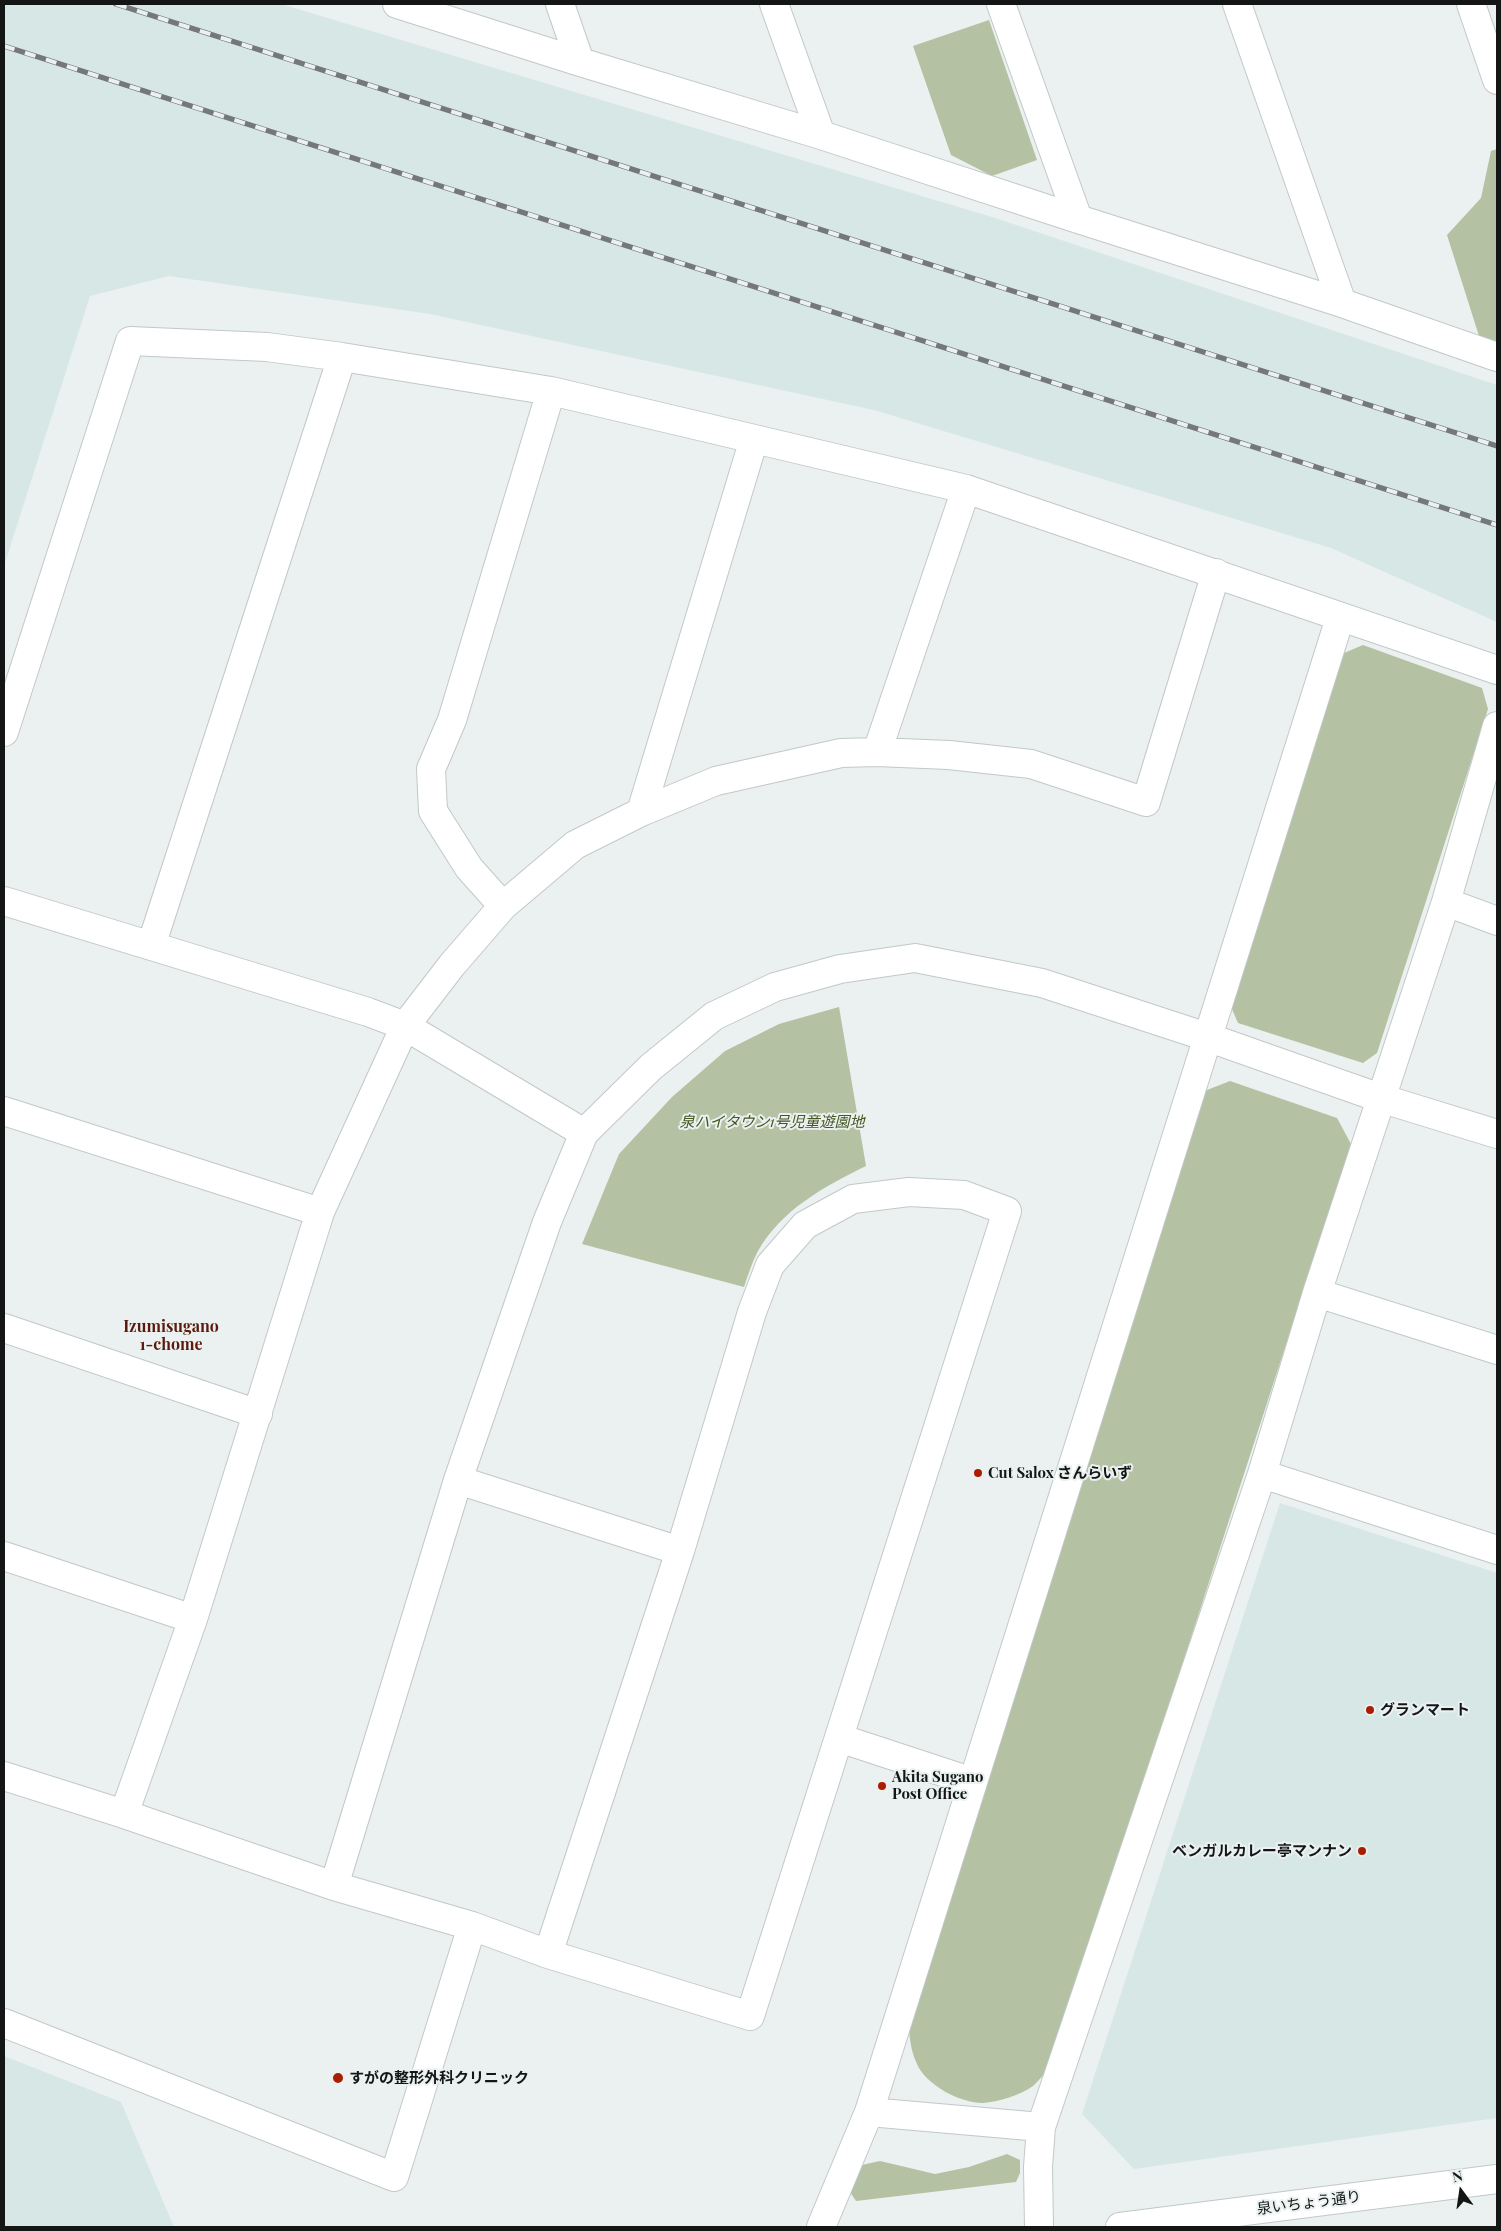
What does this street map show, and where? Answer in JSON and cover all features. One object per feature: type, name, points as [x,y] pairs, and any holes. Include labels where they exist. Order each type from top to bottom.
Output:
[{"type":"street","points":[[397,4],[821,135],[1078,220],[1342,303],[1497,357]]},
{"type":"street","points":[[560,4],[580,62]]},
{"type":"street","points":[[774,4],[821,135]]},
{"type":"street","points":[[1002,4],[1078,220]]},
{"type":"street","points":[[1237,4],[1342,303]]},
{"type":"street","points":[[1471,4],[1497,80]]},
{"type":"street","points":[[4,732],[130,341],[267,347],[342,357],[551,391],[966,489],[1497,670]]},
{"type":"street","points":[[151,946],[342,357]]},
{"type":"street","points":[[503,906],[469,868],[433,811],[431,769],[452,720],[551,391]]},
{"type":"street","points":[[641,812],[754,439]]},
{"type":"street","points":[[877,752],[966,489]]},
{"type":"street","points":[[124,1814],[193,1619],[320,1212],[404,1026],[452,965],[503,906],[575,845],[641,812],[716,781],[841,753],[877,752],[949,755],[1031,764],[1146,802],[1216,574]]},
{"type":"street","points":[[821,2227],[868,2112],[1340,618]]},
{"type":"street","points":[[1039,2227],[1038,2167],[1040,2127],[1262,1474],[1317,1293],[1446,902],[1497,726]]},
{"type":"street","points":[[4,901],[368,1012],[404,1026],[584,1134]]},
{"type":"street","points":[[1446,902],[1497,920]]},
{"type":"street","points":[[334,1886],[458,1480],[547,1222],[584,1134],[651,1067],[714,1016],[775,987],[840,969],[915,958],[1042,983],[1207,1037],[1380,1098],[1497,1134]]},
{"type":"street","points":[[4,1110],[320,1212]]},
{"type":"street","points":[[4,1776],[124,1814],[334,1886],[472,1926],[548,1954],[750,2016],[1007,1210],[964,1195],[909,1192],[853,1199],[805,1225],[770,1265],[752,1312],[680,1551],[548,1954]]},
{"type":"street","points":[[1317,1293],[1497,1350]]},
{"type":"street","points":[[4,1328],[258,1414]]},
{"type":"street","points":[[1262,1474],[1497,1550]]},
{"type":"street","points":[[458,1480],[680,1551]]},
{"type":"street","points":[[4,1556],[193,1619]]},
{"type":"street","points":[[839,1738],[972,1782]]},
{"type":"street","points":[[4,2023],[394,2177],[472,1926]]},
{"type":"street","points":[[868,2112],[1040,2127]]},
{"type":"street","name":"泉いちょう通り","points":[[1120,2227],[1497,2180]]},
{"type":"shaded area","points":[[4,4],[281,4],[992,217],[1497,385],[1497,622],[1331,548],[874,410],[430,314],[169,276],[90,296],[4,566]]},
{"type":"shaded area","points":[[1280,1503],[1497,1573],[1497,2118],[1134,2169],[1082,2114]]},
{"type":"shaded area","points":[[4,2056],[121,2102],[174,2227],[4,2227]]},
{"type":"green space","points":[[989,20],[1037,160],[992,176],[951,155],[913,46]]},
{"type":"green space","points":[[1497,149],[1497,342],[1479,336],[1447,235],[1481,198],[1491,151]]},
{"type":"green space","points":[[1363,645],[1482,688],[1488,709],[1377,1053],[1363,1063],[1238,1023],[1231,1007],[1344,653]]},
{"type":"green space","name":"泉ハイタウン1号児童遊園地","points":[[839,1007],[866,1166],[820,1191],[791,1211],[768,1236],[758,1251],[744,1287],[582,1244],[619,1154],[672,1097],[725,1051],[779,1024]]},
{"type":"green space","points":[[1230,1081],[1337,1118],[1351,1144],[1053,2063],[1033,2086],[1016,2095],[1002,2100],[983,2103],[964,2100],[936,2086],[921,2072],[912,2051],[908,2011],[1202,1092]]},
{"type":"green space","points":[[1007,2154],[1020,2160],[1020,2173],[1016,2182],[856,2201],[850,2192],[862,2165],[880,2161],[935,2174],[969,2167]]},
{"type":"railway","points":[[116,4],[1497,446]]},
{"type":"railway","points":[[4,46],[1497,525]]},
{"type":"place","name":"Cut Salox さんらいず","points":[[978,1473]]},
{"type":"place","name":"グランマート","points":[[1370,1710]]},
{"type":"place","name":"Akita Sugano Post Office","points":[[882,1786]]},
{"type":"place","name":"ベンガルカレー亭マンナン","points":[[1362,1851]]},
{"type":"place","name":"すがの整形外科クリニック","points":[[338,2078]]},
{"type":"district","name":"Izumisugano 1-chome","points":[[171,1336]]}]
